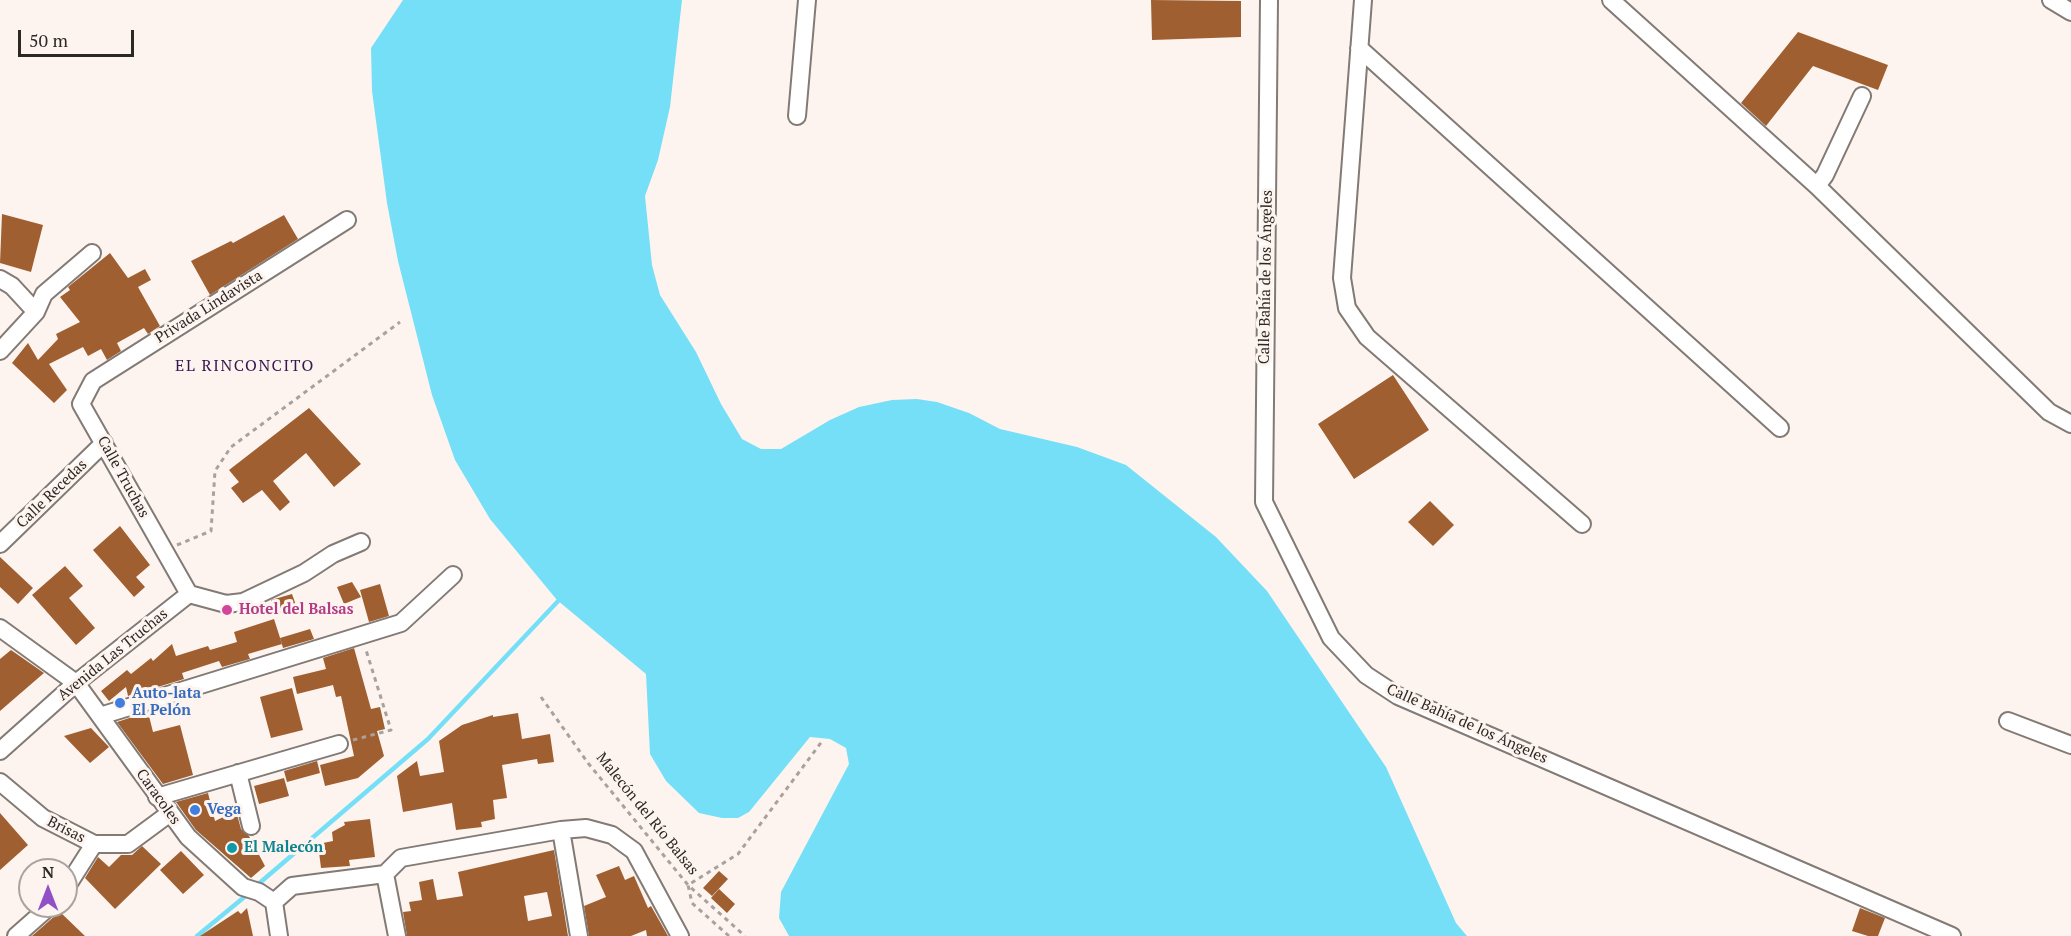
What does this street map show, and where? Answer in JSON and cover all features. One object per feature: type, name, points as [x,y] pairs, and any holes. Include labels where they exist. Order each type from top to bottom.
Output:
[{"type":"street","points":[[797,116],[807,0]]},
{"type":"street","name":"Calle Bahía de los Ángeles","points":[[1269,0],[1264,502],[1331,638],[1366,675],[1398,696],[1952,936]]},
{"type":"street","points":[[1363,0],[1342,278],[1347,308],[1367,337],[1582,524]]},
{"type":"street","points":[[1611,0],[1817,186],[2049,412],[2071,424]]},
{"type":"street","points":[[2051,0],[2071,12]]},
{"type":"street","points":[[1359,48],[1780,428]]},
{"type":"street","points":[[1817,186],[1825,175],[1862,96]]},
{"type":"street","name":"Privada Lindavista","points":[[81,404],[93,381],[347,220]]},
{"type":"street","points":[[0,351],[36,312],[44,294],[92,254]]},
{"type":"street","points":[[0,279],[12,286],[36,312]]},
{"type":"street","name":"Calle Truchas","points":[[81,404],[165,551]]},
{"type":"street","name":"Calle Recedas","points":[[0,544],[104,443]]},
{"type":"street","points":[[165,551],[189,594],[226,604],[243,602],[304,573],[333,554],[361,542]]},
{"type":"street","points":[[99,716],[362,637],[401,623],[453,575]]},
{"type":"street","name":"Avenida Las Truchas","points":[[0,751],[76,683],[189,594]]},
{"type":"street","name":"Caracoles","points":[[0,628],[76,683],[188,837],[243,887],[260,892],[274,902]]},
{"type":"street","points":[[2008,721],[2071,745]]},
{"type":"street","points":[[157,796],[339,744]]},
{"type":"street","points":[[238,773],[251,826]]},
{"type":"street","name":"Brisas","points":[[0,782],[42,818],[94,844],[128,844],[170,813]]},
{"type":"street","points":[[397,936],[386,881],[401,858],[561,830],[586,828],[612,835],[634,852],[680,936]]},
{"type":"street","points":[[561,830],[579,936]]},
{"type":"street","points":[[78,869],[94,844]]},
{"type":"street","points":[[279,936],[274,902],[292,886],[386,881]]},
{"type":"street","points":[[16,936],[36,918]]},
{"type":"path","points":[[165,551],[211,531],[215,471],[231,447],[400,322]]},
{"type":"path","points":[[339,744],[391,730],[362,637]]},
{"type":"path","name":"Malecón del Río Balsas","points":[[541,697],[588,763],[688,885],[745,936]]},
{"type":"path","points":[[729,936],[692,903],[688,885],[738,854],[823,740]]},
{"type":"water","points":[[403,0],[682,0],[670,107],[658,160],[645,196],[652,265],[660,295],[696,352],[721,404],[742,439],[761,449],[781,449],[830,420],[859,407],[892,400],[917,399],[937,402],[969,413],[1000,429],[1077,447],[1126,465],[1216,537],[1267,591],[1386,767],[1456,923],[1467,936],[789,936],[779,918],[781,892],[849,764],[846,748],[830,739],[810,737],[749,812],[738,818],[722,818],[699,813],[666,781],[650,754],[646,674],[557,600],[490,519],[455,460],[432,395],[398,261],[387,203],[372,91],[371,48]]},
{"type":"building","points":[[1151,0],[1241,1],[1241,37],[1152,40]]},
{"type":"building","points":[[1798,32],[1888,65],[1878,90],[1813,66],[1766,126],[1741,103]]},
{"type":"building","points":[[2,214],[43,225],[31,272],[0,263]]},
{"type":"building","points":[[284,215],[298,239],[210,295],[191,261],[231,241],[233,243]]},
{"type":"building","points":[[110,253],[128,278],[145,269],[151,280],[138,287],[160,326],[148,334],[144,328],[117,343],[121,351],[107,360],[101,349],[88,356],[83,347],[49,364],[67,390],[54,403],[12,363],[28,343],[38,360],[58,339],[56,334],[80,322],[60,297],[70,290],[68,287]]},
{"type":"building","points":[[1393,375],[1429,430],[1354,479],[1318,424]]},
{"type":"building","points":[[309,408],[361,464],[334,487],[306,453],[273,481],[290,502],[280,511],[262,490],[243,503],[231,488],[239,482],[229,470]]},
{"type":"building","points":[[1430,501],[1454,525],[1433,546],[1408,522]]},
{"type":"building","points":[[120,526],[150,565],[136,577],[145,587],[134,597],[93,550]]},
{"type":"building","points":[[0,557],[33,588],[18,604],[0,587]]},
{"type":"building","points":[[65,566],[83,586],[69,598],[95,628],[76,645],[32,595]]},
{"type":"building","points":[[352,582],[361,597],[344,604],[337,587]]},
{"type":"building","points":[[380,584],[389,616],[369,622],[360,590]]},
{"type":"building","points":[[292,594],[297,608],[275,615],[271,600]]},
{"type":"building","points":[[274,619],[282,644],[248,654],[250,659],[222,667],[219,661],[182,673],[184,679],[128,696],[126,687],[109,701],[101,691],[127,670],[131,674],[151,658],[153,661],[172,644],[176,656],[208,646],[210,650],[237,642],[234,632]]},
{"type":"building","points":[[310,629],[314,639],[283,648],[280,638]]},
{"type":"building","points":[[354,648],[371,709],[380,707],[385,729],[377,731],[384,756],[358,778],[325,786],[320,765],[354,756],[341,696],[336,697],[333,685],[297,694],[293,677],[326,669],[323,658]]},
{"type":"building","points":[[11,650],[44,673],[0,711],[0,659]]},
{"type":"building","points":[[292,688],[303,730],[271,738],[260,697]]},
{"type":"building","points":[[148,712],[153,732],[180,725],[193,775],[163,784],[117,722]]},
{"type":"building","points":[[518,713],[522,739],[550,734],[554,762],[538,764],[537,759],[502,765],[507,798],[493,800],[495,819],[481,822],[482,827],[456,830],[452,803],[403,812],[397,776],[417,761],[420,776],[444,772],[439,741],[462,725],[493,715],[493,717]]},
{"type":"building","points":[[91,728],[109,747],[90,763],[64,736]]},
{"type":"building","points":[[317,761],[320,773],[287,782],[284,771]]},
{"type":"building","points":[[284,778],[289,796],[259,804],[254,786]]},
{"type":"building","name":"El Malecón","points":[[208,793],[215,821],[236,811],[241,829],[249,836],[265,866],[251,878],[196,830],[176,802]]},
{"type":"building","points":[[0,813],[28,845],[0,870]]},
{"type":"building","points":[[370,819],[375,857],[349,860],[350,866],[321,868],[318,844],[333,841],[332,832],[345,825],[344,822]]},
{"type":"building","points":[[142,846],[161,864],[115,909],[85,878],[98,857],[109,867],[121,855],[132,855]]},
{"type":"building","points":[[554,850],[568,936],[407,936],[403,912],[411,911],[409,902],[422,900],[419,882],[433,879],[437,900],[463,896],[458,872]],"holes":[[[547,892],[552,916],[528,921],[524,896]]]},
{"type":"building","points":[[181,851],[204,875],[183,894],[160,870]]},
{"type":"building","points":[[619,866],[625,880],[634,876],[648,908],[651,906],[668,936],[647,936],[646,930],[631,936],[589,936],[584,906],[606,897],[596,875]]},
{"type":"building","points":[[719,871],[728,879],[712,896],[703,888]]},
{"type":"building","points":[[719,889],[735,904],[727,913],[711,898]]},
{"type":"building","points":[[247,908],[253,936],[200,936],[238,911],[241,914]]},
{"type":"building","points":[[1860,908],[1885,918],[1878,936],[1868,936],[1852,931]]},
{"type":"building","points":[[52,918],[66,918],[85,936],[32,936]]},
{"type":"waterway","points":[[256,886],[428,739],[561,598]]},
{"type":"waterway","points":[[197,936],[248,894]]},
{"type":"place","name":"Hotel del Balsas","points":[[227,610]]},
{"type":"place","name":"Auto-lata El Pelón","points":[[120,703]]},
{"type":"place","name":"Vega","points":[[195,810]]},
{"type":"place","name":"El Malecón","points":[[232,848]]},
{"type":"district","name":"EL RINCONCITO","points":[[245,366]]}]
